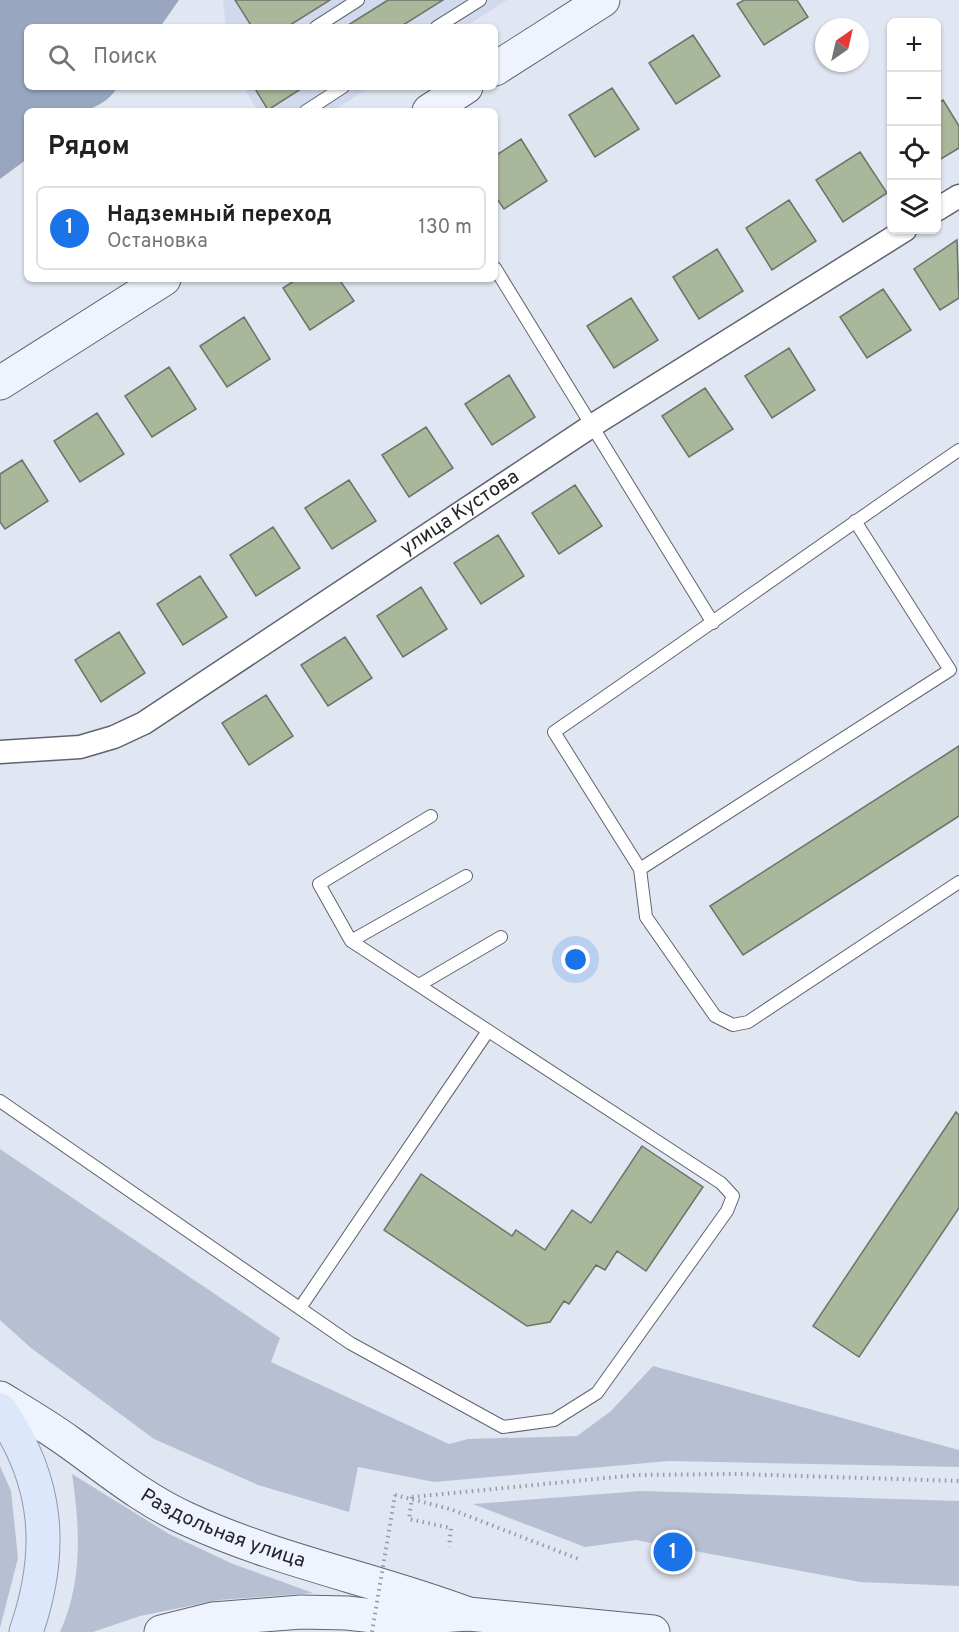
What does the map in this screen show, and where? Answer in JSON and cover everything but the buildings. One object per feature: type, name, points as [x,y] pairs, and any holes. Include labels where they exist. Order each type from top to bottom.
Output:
[{"type":"main road","points":[[498,67],[603,0]]},
{"type":"main road","points":[[434,108],[461,90]]},
{"type":"main road","points":[[0,383],[159,282]]},
{"type":"main road","name":"Раздольная улица","points":[[0,1398],[140,1492],[185,1518],[238,1541],[354,1579],[406,1591],[468,1614]]},
{"type":"main road","points":[[0,1410],[17,1435],[37,1486],[45,1540],[39,1594],[26,1632]]},
{"type":"main road","name":"Раздольная улица","points":[[161,1632],[213,1619],[252,1614],[347,1613],[399,1619],[468,1614],[653,1632]]},
{"type":"street","points":[[941,207],[959,196]]},
{"type":"street","name":"улица Кустова","points":[[0,752],[80,747],[114,737],[144,723],[593,424],[899,234]]},
{"type":"lane","points":[[321,24],[358,0]]},
{"type":"lane","points":[[442,24],[480,0]]},
{"type":"lane","points":[[311,108],[339,90]]},
{"type":"lane","points":[[498,273],[593,424],[713,623]]},
{"type":"lane","points":[[959,450],[855,520],[713,623],[554,732],[640,869],[646,918],[716,1016],[733,1025],[748,1022],[959,882]]},
{"type":"lane","points":[[640,869],[954,672],[855,520]]},
{"type":"lane","points":[[0,1101],[350,1343],[503,1427],[554,1420],[597,1393],[727,1211],[734,1196],[728,1189],[351,941],[320,884],[431,816]]},
{"type":"lane","points":[[351,941],[466,876]]},
{"type":"lane","points":[[419,985],[501,937]]},
{"type":"lane","points":[[300,1308],[488,1030]]},
{"type":"path","points":[[412,1497],[636,1475],[737,1474],[959,1481]]},
{"type":"path","points":[[372,1632],[395,1495],[412,1497],[450,1509],[581,1560]]},
{"type":"path","points":[[412,1497],[409,1519],[451,1528],[449,1547]]},
{"type":"shaded area","points":[[0,0],[179,0],[162,24],[24,24],[24,90],[116,90],[109,98],[92,108],[24,108],[24,161],[0,179]]},
{"type":"shaded area","points":[[223,0],[507,0],[470,24],[226,24]]},
{"type":"shaded area","points":[[245,90],[365,90],[338,108],[256,108]]},
{"type":"shaded area","points":[[0,1149],[280,1338],[271,1362],[449,1444],[468,1439],[577,1436],[611,1411],[653,1366],[959,1450],[959,1467],[669,1461],[434,1482],[358,1467],[349,1512],[258,1485],[154,1439],[31,1348],[0,1320]]},
{"type":"shaded area","points":[[0,1466],[11,1491],[18,1558],[0,1628]]},
{"type":"shaded area","points":[[72,1474],[169,1534],[233,1564],[313,1593],[219,1600],[140,1616],[93,1632],[60,1632],[73,1593],[78,1554],[77,1514]]},
{"type":"shaded area","points":[[641,1491],[959,1501],[959,1586],[860,1582],[636,1540],[585,1547],[473,1504]]},
{"type":"place","name":"Надземный переход","points":[[673,1552]]}]
